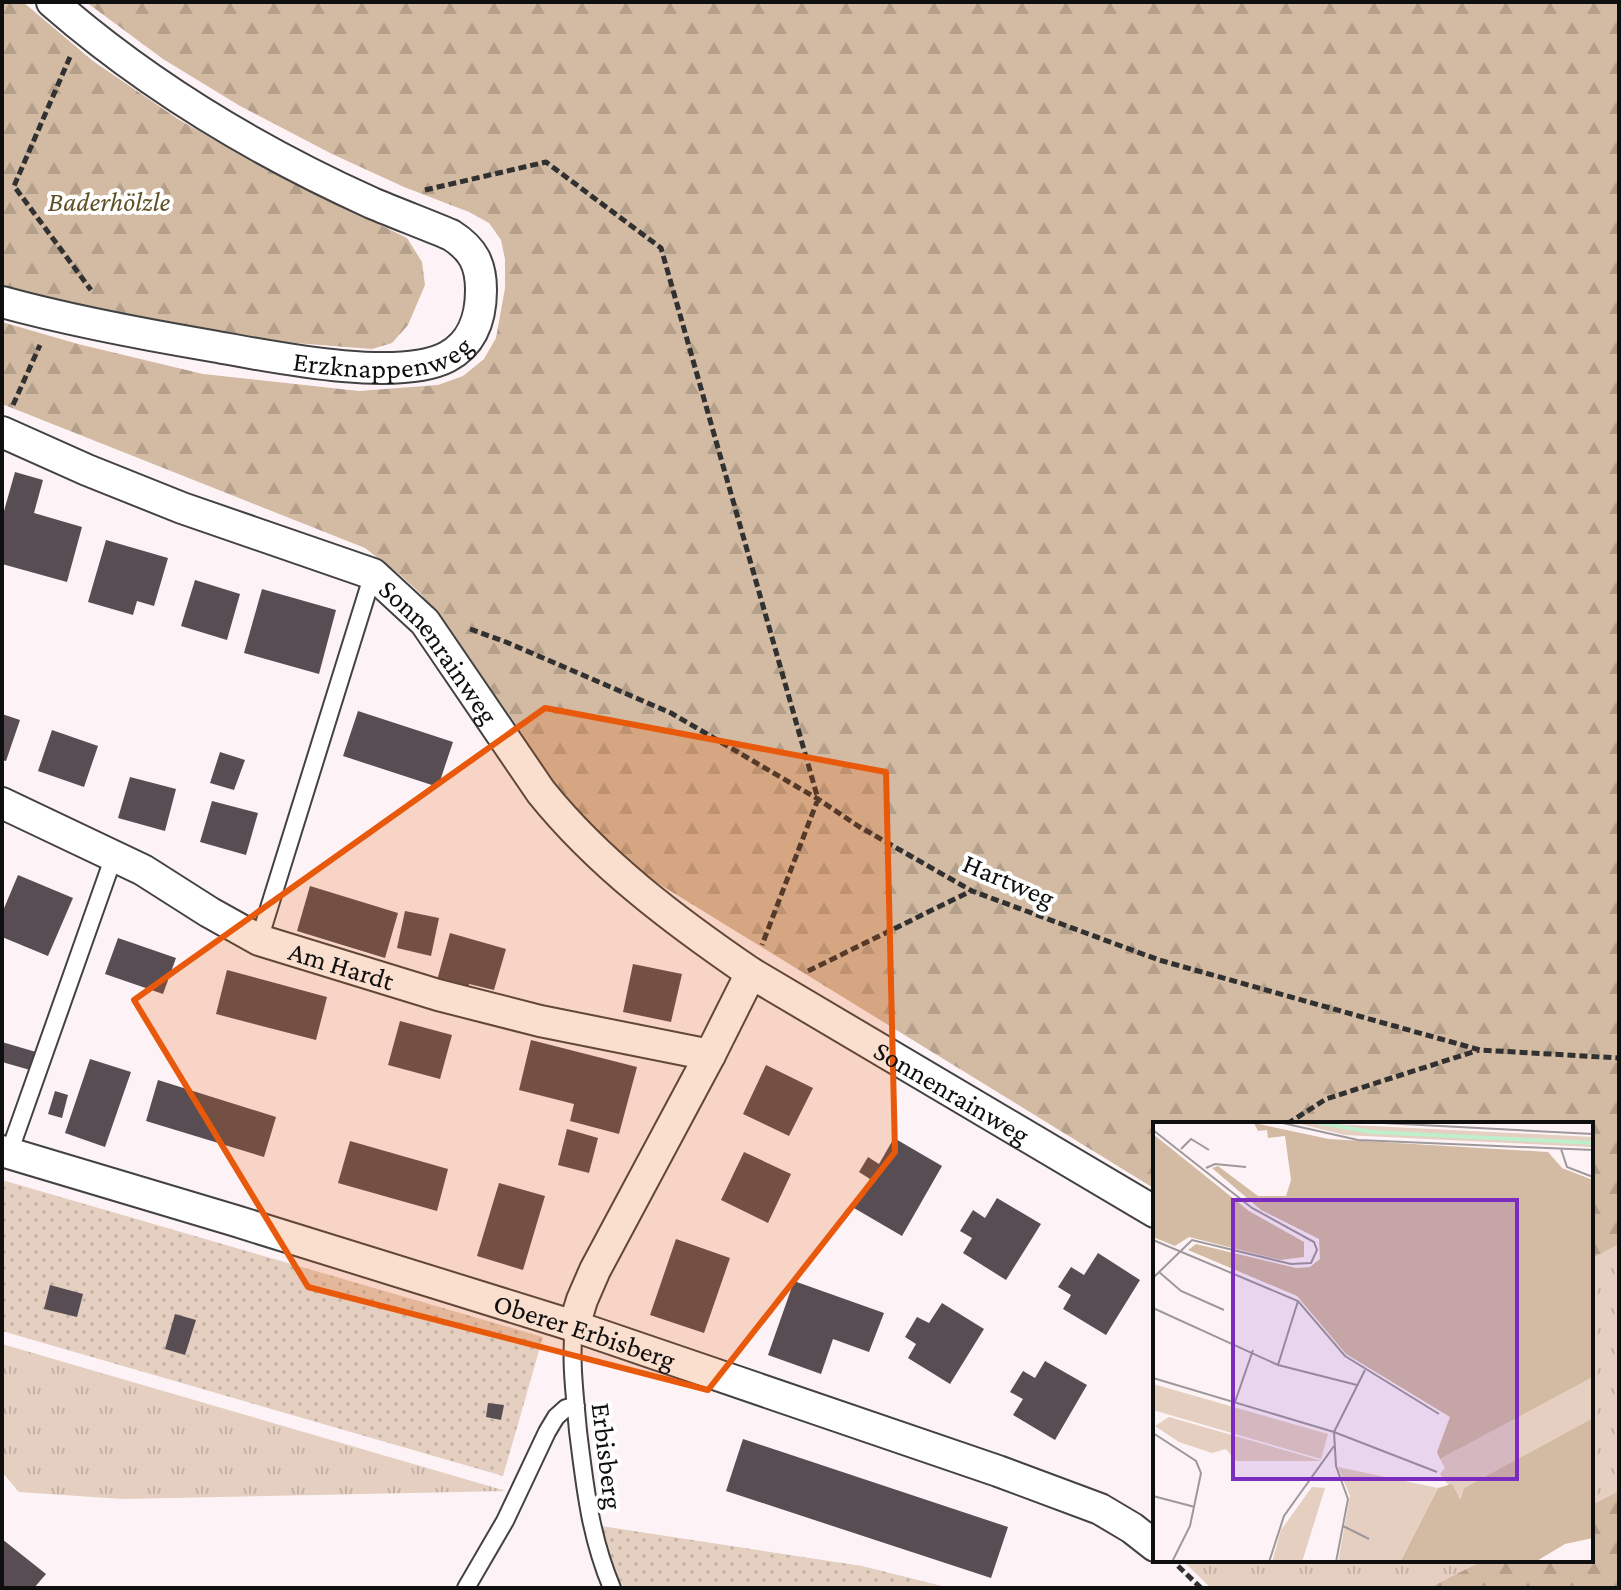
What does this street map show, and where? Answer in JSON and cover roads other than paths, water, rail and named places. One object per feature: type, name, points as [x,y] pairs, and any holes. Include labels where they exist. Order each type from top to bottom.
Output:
[{"type":"street","name":"Erzknappenweg","points":[[2,302],[99,326],[293,360],[406,368],[428,364],[462,348],[479,319],[480,270],[476,259],[462,242],[373,203],[277,155],[170,93],[96,39],[52,2]]},
{"type":"street","name":"Sonnenrainweg","points":[[8,418],[87,470],[182,508],[373,574],[425,622],[541,792],[567,824],[641,891],[763,980],[1153,1211]]},
{"type":"street","name":"Am Hardt","points":[[2,803],[143,870],[259,940],[438,995],[540,1021],[710,1055]]},
{"type":"street","points":[[574,1326],[595,1270],[710,1055],[763,980]]},
{"type":"street","name":"Oberer Erbisberg","points":[[5,1152],[574,1326],[1100,1509],[1153,1544]]},
{"type":"lane","points":[[259,940],[373,574]]},
{"type":"lane","points":[[5,1152],[114,856]]},
{"type":"lane","name":"Erbisberg","points":[[574,1326],[572,1355],[576,1406],[590,1520],[612,1588]]},
{"type":"lane","points":[[466,1588],[505,1521],[556,1417],[566,1408],[576,1406]]},
{"type":"park label","name":"Baderhölzle","points":[[109,201]]}]
